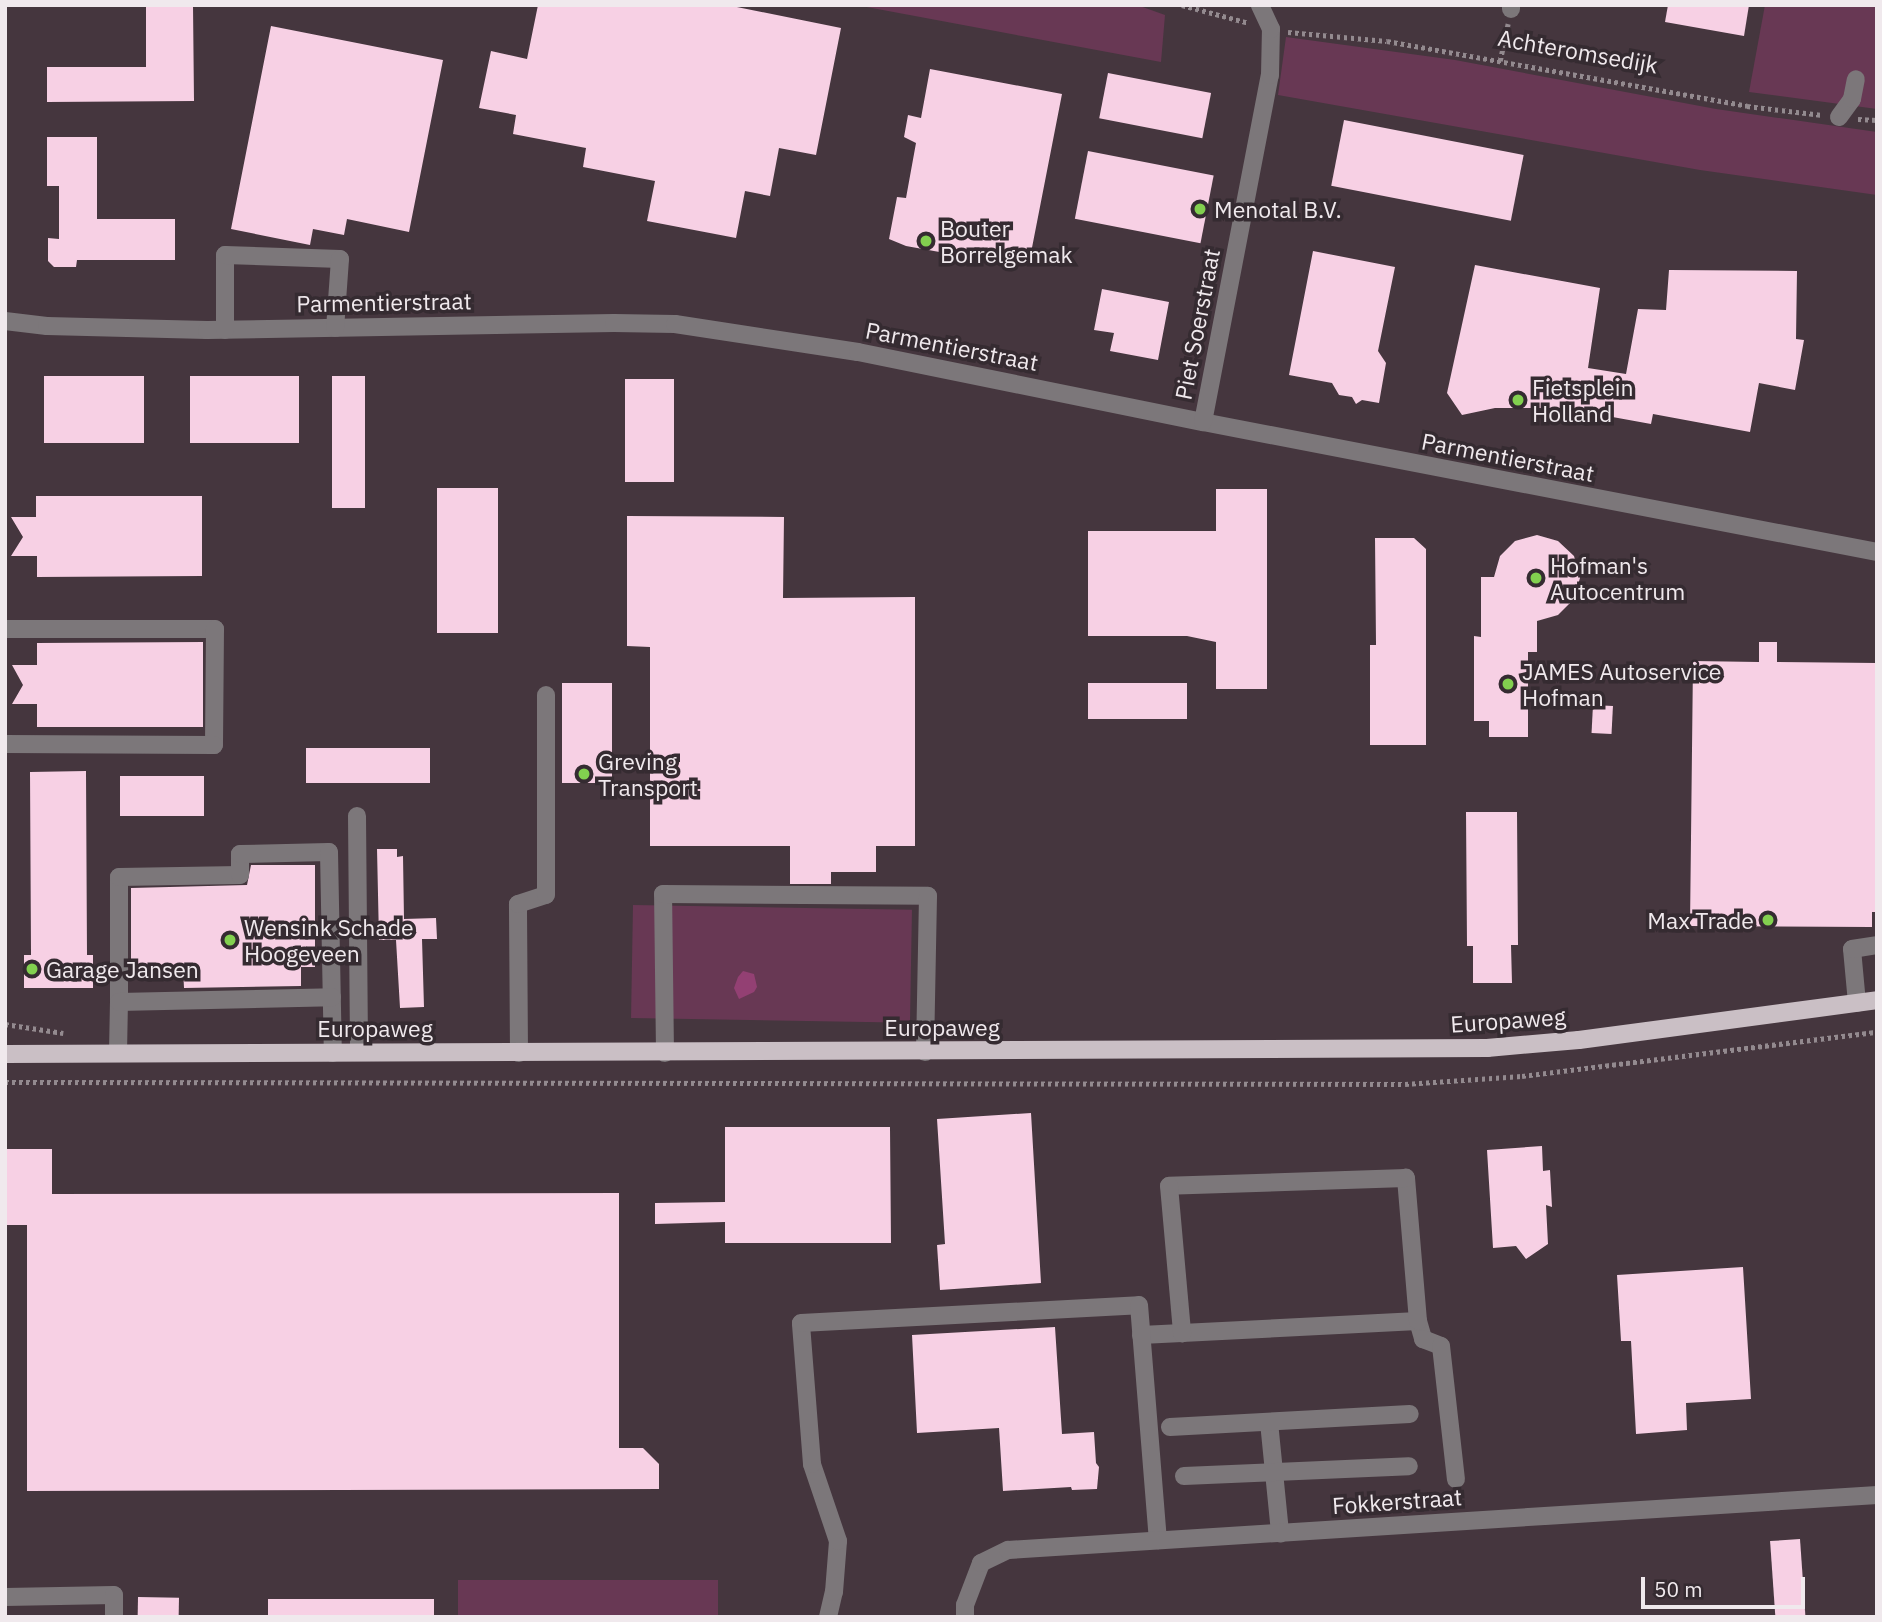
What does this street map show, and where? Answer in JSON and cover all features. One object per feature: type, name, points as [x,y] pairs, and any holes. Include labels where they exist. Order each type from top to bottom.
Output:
[{"type":"main road","name":"Europaweg","points":[[5,1054],[1487,1048],[1579,1040],[1877,1000]]},
{"type":"street","points":[[1260,5],[1271,29]]},
{"type":"street","name":"Piet Soerstraat","points":[[1203,422],[1270,75],[1271,29]]},
{"type":"street","points":[[1839,117],[1852,99],[1856,79]]},
{"type":"street","points":[[225,330],[225,255],[340,259],[335,328]]},
{"type":"street","name":"Parmentierstraat","points":[[5,321],[47,326],[225,330],[675,324],[858,352],[1203,422],[1877,552]]},
{"type":"street","points":[[5,629],[215,629],[214,745],[5,744]]},
{"type":"street","points":[[519,1053],[518,904],[546,895],[546,695]]},
{"type":"street","points":[[357,816],[359,1052]]},
{"type":"street","points":[[118,1053],[119,877],[240,875],[240,853],[329,852],[334,1053]]},
{"type":"street","points":[[665,1053],[663,894],[928,895],[925,1052]]},
{"type":"street","points":[[1857,1003],[1852,949],[1877,945]]},
{"type":"street","points":[[119,1002],[332,997]]},
{"type":"street","points":[[1182,1333],[1169,1186],[1406,1178],[1418,1321],[1423,1339],[1441,1346],[1456,1479]]},
{"type":"street","points":[[828,1617],[834,1592],[838,1541],[812,1464],[802,1323],[1139,1305],[1158,1540]]},
{"type":"street","points":[[1141,1335],[1418,1321]]},
{"type":"street","points":[[1170,1427],[1410,1414]]},
{"type":"street","points":[[1269,1422],[1280,1533]]},
{"type":"street","points":[[1184,1476],[1409,1466]]},
{"type":"street","name":"Fokkerstraat","points":[[965,1617],[965,1605],[981,1563],[1009,1550],[1877,1495]]},
{"type":"street","points":[[5,1597],[114,1595],[114,1617]]},
{"type":"path","name":"Achteromsedijk","points":[[1182,5],[1271,29],[1333,38],[1388,41],[1746,106],[1877,120]]},
{"type":"path","points":[[1500,61],[1511,7]]},
{"type":"path","points":[[5,1082],[1405,1084],[1522,1076],[1877,1032]]},
{"type":"shaded area","points":[[5,5],[1877,5],[1877,1617],[5,1617]]},
{"type":"shaded area","points":[[856,5],[1137,5],[1165,15],[1161,62]]},
{"type":"shaded area","points":[[1765,5],[1877,5],[1877,109],[1749,92]]},
{"type":"shaded area","points":[[1286,37],[1455,60],[1716,109],[1877,132],[1877,195],[1700,170],[1278,95]]},
{"type":"shaded area","points":[[633,905],[912,910],[910,1023],[631,1018]]},
{"type":"shaded area","points":[[743,971],[754,974],[757,987],[754,992],[739,999],[734,988]]},
{"type":"shaded area","points":[[458,1580],[718,1580],[718,1617],[458,1617]]},
{"type":"building","points":[[146,5],[193,5],[194,101],[47,102],[47,67],[146,67]]},
{"type":"building","points":[[538,5],[727,5],[841,28],[816,155],[779,148],[770,196],[745,191],[736,238],[647,221],[655,181],[583,167],[586,148],[513,134],[516,115],[479,108],[491,51],[527,59]]},
{"type":"building","points":[[1668,5],[1749,5],[1744,36],[1665,22]]},
{"type":"building","points":[[271,26],[443,60],[409,232],[347,219],[344,235],[313,229],[310,245],[231,229]]},
{"type":"building","points":[[930,69],[1062,94],[1030,258],[1014,255],[1012,265],[906,246],[889,239],[897,197],[906,198],[916,143],[904,137],[908,115],[921,118]]},
{"type":"building","points":[[1108,73],[1211,93],[1202,138],[1099,118]]},
{"type":"building","points":[[1344,120],[1524,155],[1511,221],[1331,186]]},
{"type":"building","points":[[47,137],[97,137],[97,219],[175,219],[175,260],[77,260],[76,267],[54,267],[48,261],[48,238],[59,239],[59,186],[47,186]]},
{"type":"building","points":[[1088,151],[1214,175],[1200,243],[1075,219]]},
{"type":"building","points":[[1313,251],[1395,267],[1378,351],[1386,363],[1379,403],[1362,400],[1356,404],[1352,397],[1339,395],[1332,383],[1289,375]]},
{"type":"building","points":[[1475,265],[1600,288],[1588,368],[1626,374],[1638,309],[1666,310],[1669,270],[1797,271],[1796,339],[1804,340],[1795,390],[1759,383],[1750,432],[1653,414],[1651,424],[1563,408],[1495,408],[1462,415],[1447,393]]},
{"type":"building","points":[[1102,289],[1169,302],[1158,360],[1110,351],[1114,333],[1094,330]]},
{"type":"building","points":[[44,376],[144,376],[144,443],[44,443]]},
{"type":"building","points":[[190,376],[299,376],[299,443],[190,443]]},
{"type":"building","points":[[332,376],[365,376],[365,508],[332,508]]},
{"type":"building","points":[[625,379],[674,379],[674,482],[625,482]]},
{"type":"building","points":[[437,488],[498,488],[498,633],[437,633]]},
{"type":"building","points":[[1216,489],[1267,489],[1267,689],[1216,689],[1216,642],[1187,636],[1088,636],[1088,531],[1216,531]]},
{"type":"building","points":[[36,496],[202,496],[202,576],[37,577],[37,556],[11,556],[23,537],[11,517],[36,517]]},
{"type":"building","points":[[627,516],[784,517],[783,598],[915,597],[915,846],[876,846],[876,872],[831,872],[831,884],[790,884],[790,846],[650,846],[650,647],[627,646]]},
{"type":"building","points":[[1537,535],[1558,541],[1574,556],[1580,578],[1574,599],[1558,615],[1537,621],[1537,652],[1528,652],[1528,737],[1489,737],[1489,721],[1474,721],[1474,636],[1481,637],[1481,577],[1494,577],[1500,556],[1515,541]]},
{"type":"building","points":[[1375,538],[1414,538],[1426,549],[1426,745],[1370,745],[1370,645],[1376,645]]},
{"type":"building","points":[[203,642],[203,727],[37,727],[37,704],[12,704],[23,685],[12,665],[37,665],[37,643]]},
{"type":"building","points":[[1759,642],[1777,642],[1777,662],[1877,663],[1877,912],[1872,912],[1872,927],[1690,926],[1693,661],[1759,662]]},
{"type":"building","points":[[562,683],[612,683],[612,783],[562,783]]},
{"type":"building","points":[[1088,683],[1187,683],[1187,719],[1088,719]]},
{"type":"building","points":[[1593,705],[1613,706],[1612,734],[1592,733]]},
{"type":"building","points":[[306,748],[430,748],[430,783],[306,783]]},
{"type":"building","points":[[86,771],[87,955],[93,955],[93,988],[24,988],[24,955],[31,955],[30,772]]},
{"type":"building","points":[[120,776],[204,776],[204,816],[120,816]]},
{"type":"building","points":[[1466,812],[1517,812],[1518,945],[1511,945],[1512,983],[1473,983],[1473,946],[1467,946]]},
{"type":"building","points":[[377,849],[397,849],[397,857],[403,856],[404,919],[436,918],[437,939],[422,939],[424,1007],[400,1008],[396,940],[379,940]]},
{"type":"building","points":[[251,865],[315,865],[315,967],[301,967],[301,986],[184,988],[183,968],[131,968],[131,888],[247,885]]},
{"type":"building","points":[[1031,1113],[1041,1283],[940,1290],[937,1245],[945,1244],[937,1119]]},
{"type":"building","points":[[725,1127],[890,1127],[891,1243],[725,1243],[725,1222],[655,1224],[655,1203],[725,1202]]},
{"type":"building","points":[[1542,1146],[1543,1171],[1550,1170],[1552,1207],[1546,1205],[1548,1244],[1526,1259],[1516,1246],[1493,1248],[1487,1150]]},
{"type":"building","points":[[5,1149],[52,1149],[52,1194],[619,1193],[619,1448],[643,1448],[659,1464],[659,1489],[27,1491],[27,1225],[5,1225]]},
{"type":"building","points":[[1743,1267],[1751,1399],[1686,1403],[1687,1430],[1636,1434],[1631,1341],[1621,1341],[1617,1275]]},
{"type":"building","points":[[1055,1327],[1062,1434],[1094,1432],[1096,1463],[1099,1467],[1097,1489],[1072,1490],[1071,1487],[1003,1491],[999,1428],[917,1433],[912,1335]]},
{"type":"building","points":[[1800,1539],[1805,1617],[1775,1617],[1770,1541]]},
{"type":"building","points":[[138,1597],[179,1598],[179,1616],[138,1615]]},
{"type":"building","points":[[268,1599],[434,1599],[434,1617],[268,1617]]},
{"type":"place","name":"Menotal B.V.","points":[[1200,209]]},
{"type":"place","name":"Bouter Borrelgemak","points":[[926,241]]},
{"type":"place","name":"Fietsplein Holland","points":[[1518,400]]},
{"type":"place","name":"Hofman's Autocentrum","points":[[1536,578]]},
{"type":"place","name":"JAMES Autoservice Hofman","points":[[1508,684]]},
{"type":"place","name":"Greving Transport","points":[[584,774]]},
{"type":"place","name":"Max Trade","points":[[1768,920]]},
{"type":"place","name":"Wensink Schade Hoogeveen","points":[[230,940]]},
{"type":"place","name":"Garage Jansen","points":[[32,969]]}]
